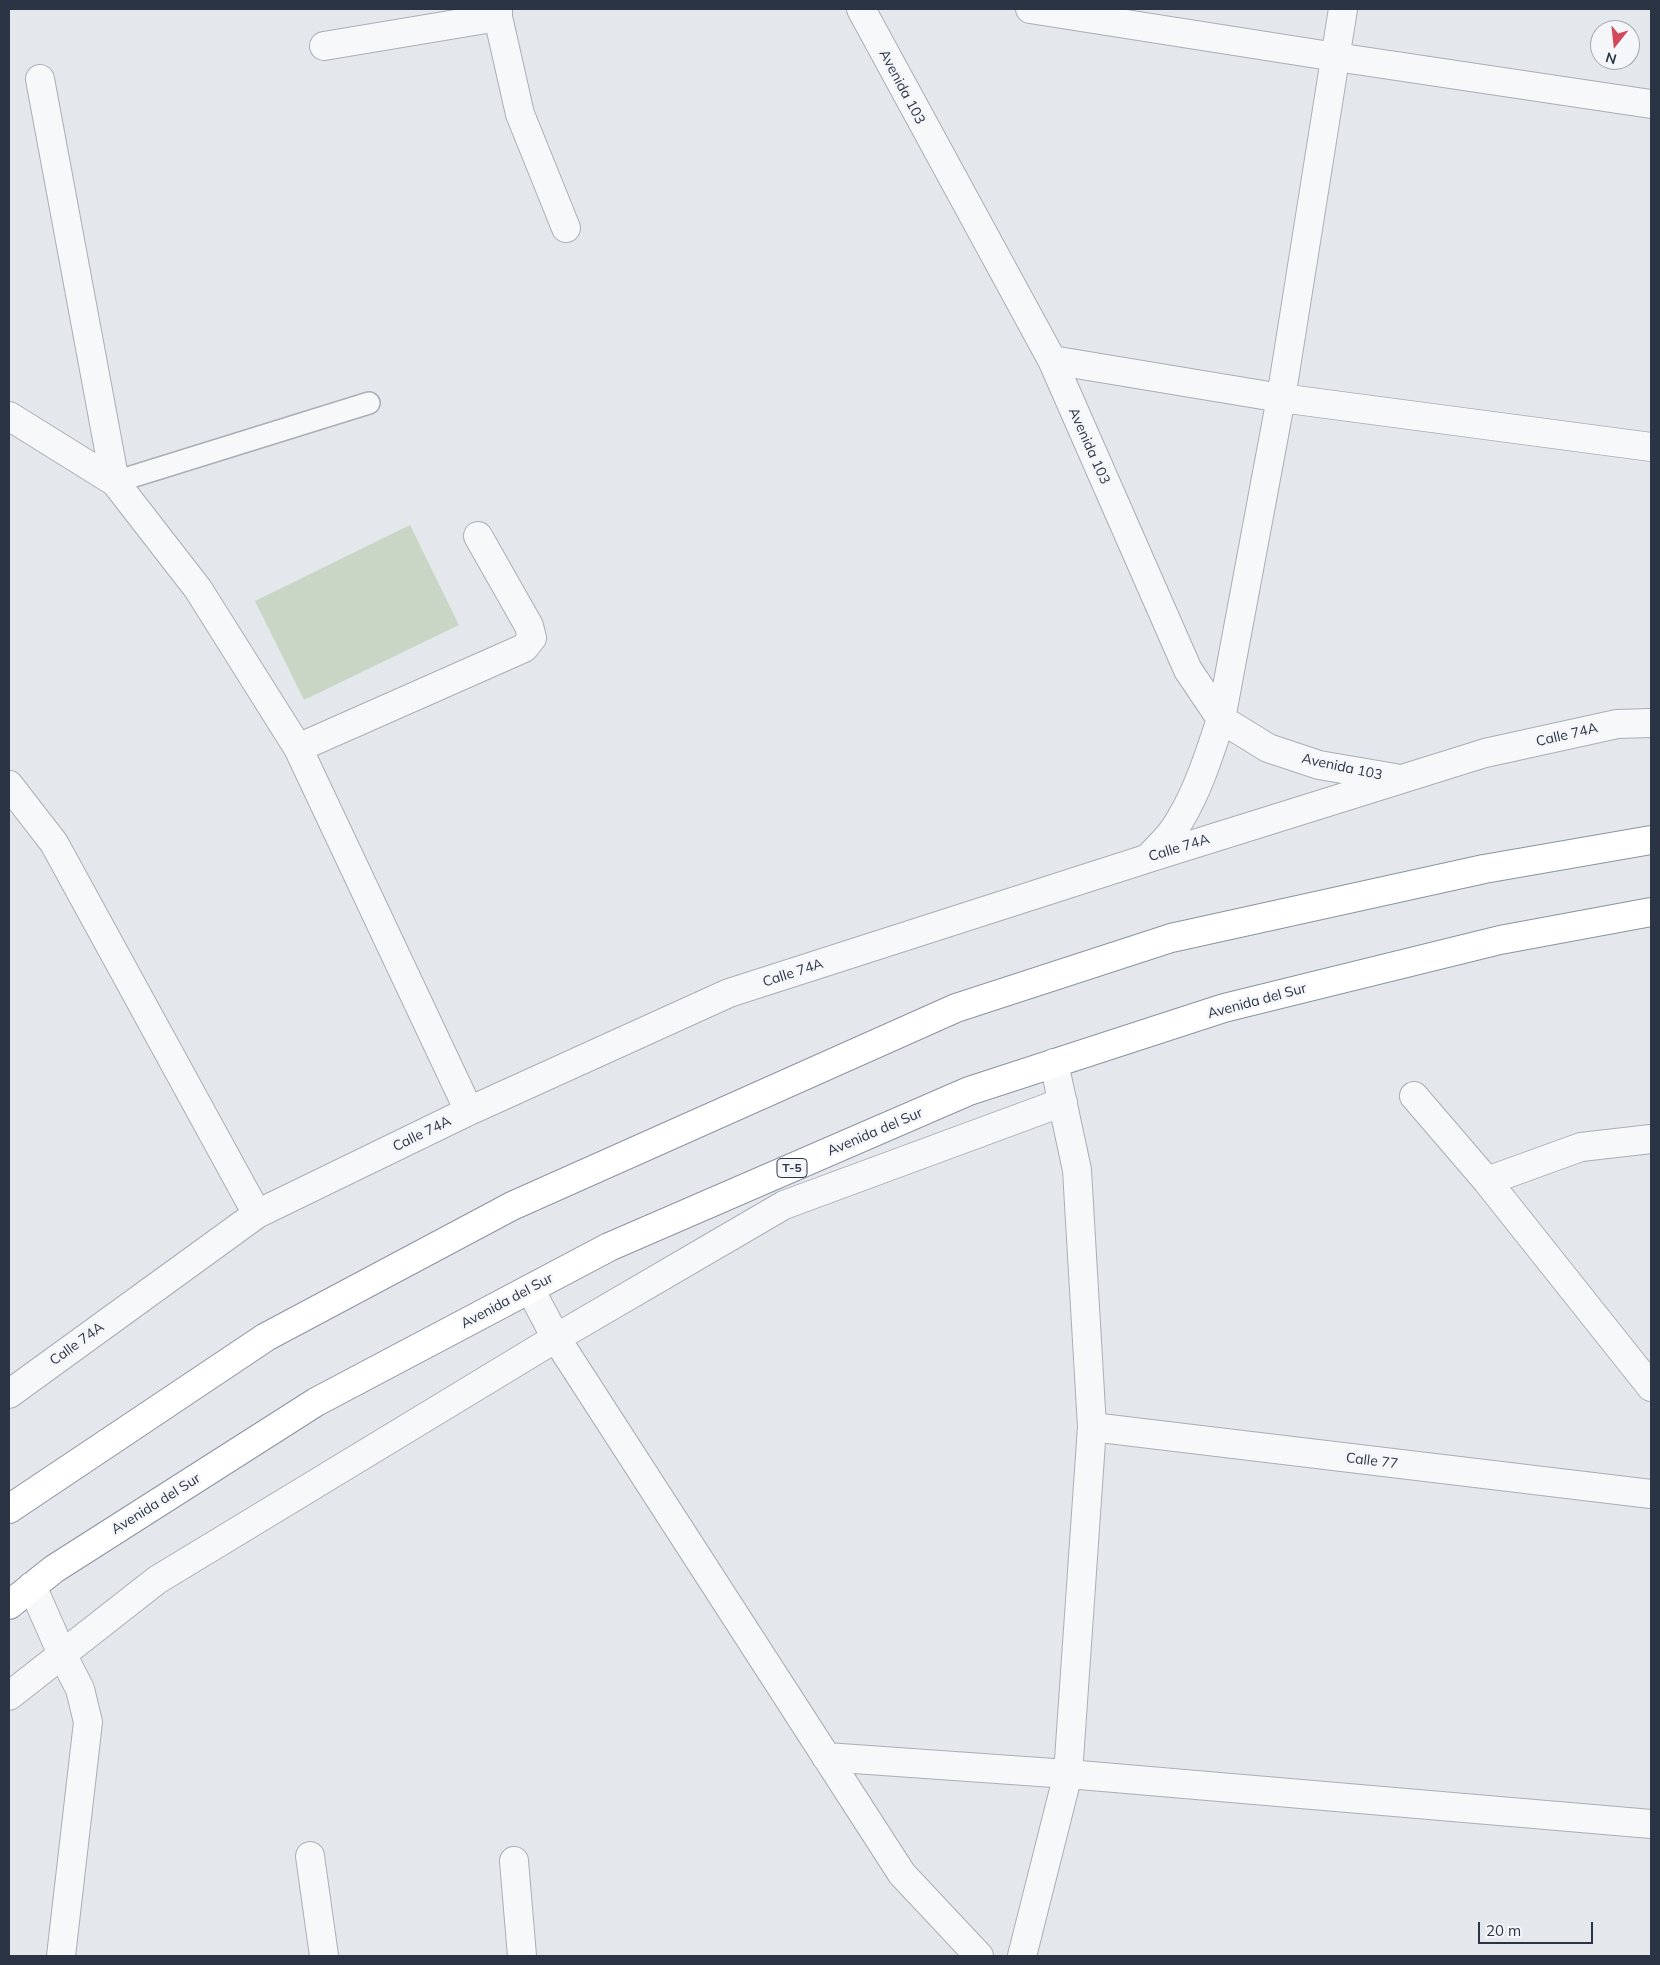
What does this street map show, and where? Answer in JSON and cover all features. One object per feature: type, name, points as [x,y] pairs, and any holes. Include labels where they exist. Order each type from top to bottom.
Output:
[{"type":"highway","points":[[9,1509],[266,1337],[512,1206],[956,1008],[1171,938],[1484,869],[1651,840]]},
{"type":"highway","name":"Avenida del Sur","points":[[9,1605],[54,1569],[316,1402],[609,1247],[969,1091],[1224,1008],[1500,940],[1651,912]]},
{"type":"street","name":"Avenida 103","points":[[861,9],[903,90],[1052,360],[1188,670],[1221,719],[1268,748],[1319,765],[1399,779]]},
{"type":"street","points":[[1030,9],[1651,104]]},
{"type":"street","points":[[1149,858],[1166,840],[1181,818],[1210,753],[1221,719],[1281,398],[1343,9]]},
{"type":"street","points":[[324,46],[498,13],[520,114],[566,228]]},
{"type":"street","points":[[40,79],[114,482]]},
{"type":"street","points":[[1052,360],[1281,398],[1651,447]]},
{"type":"street","points":[[9,416],[114,482],[198,589],[298,748],[469,1111]]},
{"type":"street","points":[[298,748],[524,648],[532,638],[529,626],[478,536]]},
{"type":"street","name":"Calle 74A","points":[[12,1382],[257,1214],[469,1111],[729,993],[1149,858],[1485,753],[1617,724],[1651,723]]},
{"type":"street","points":[[9,785],[54,843],[257,1214]]},
{"type":"street","points":[[1022,1956],[1068,1774],[1092,1427],[1077,1170],[1054,1063]]},
{"type":"street","points":[[1414,1096],[1487,1181],[1651,1387]]},
{"type":"street","points":[[9,1696],[157,1580],[556,1338],[784,1205],[1063,1102]]},
{"type":"street","points":[[1487,1181],[1581,1147],[1651,1139]]},
{"type":"street","points":[[530,1289],[556,1338],[902,1874],[979,1956]]},
{"type":"street","name":"Calle 77","points":[[1092,1427],[1651,1494]]},
{"type":"street","points":[[32,1586],[62,1654],[80,1689],[88,1722],[61,1956]]},
{"type":"street","points":[[826,1757],[1068,1774],[1651,1824]]},
{"type":"street","points":[[310,1856],[324,1956]]},
{"type":"street","points":[[514,1861],[522,1956]]},
{"type":"lane","points":[[114,482],[369,403]]},
{"type":"green space","points":[[410,525],[459,625],[304,700],[255,601]]}]
